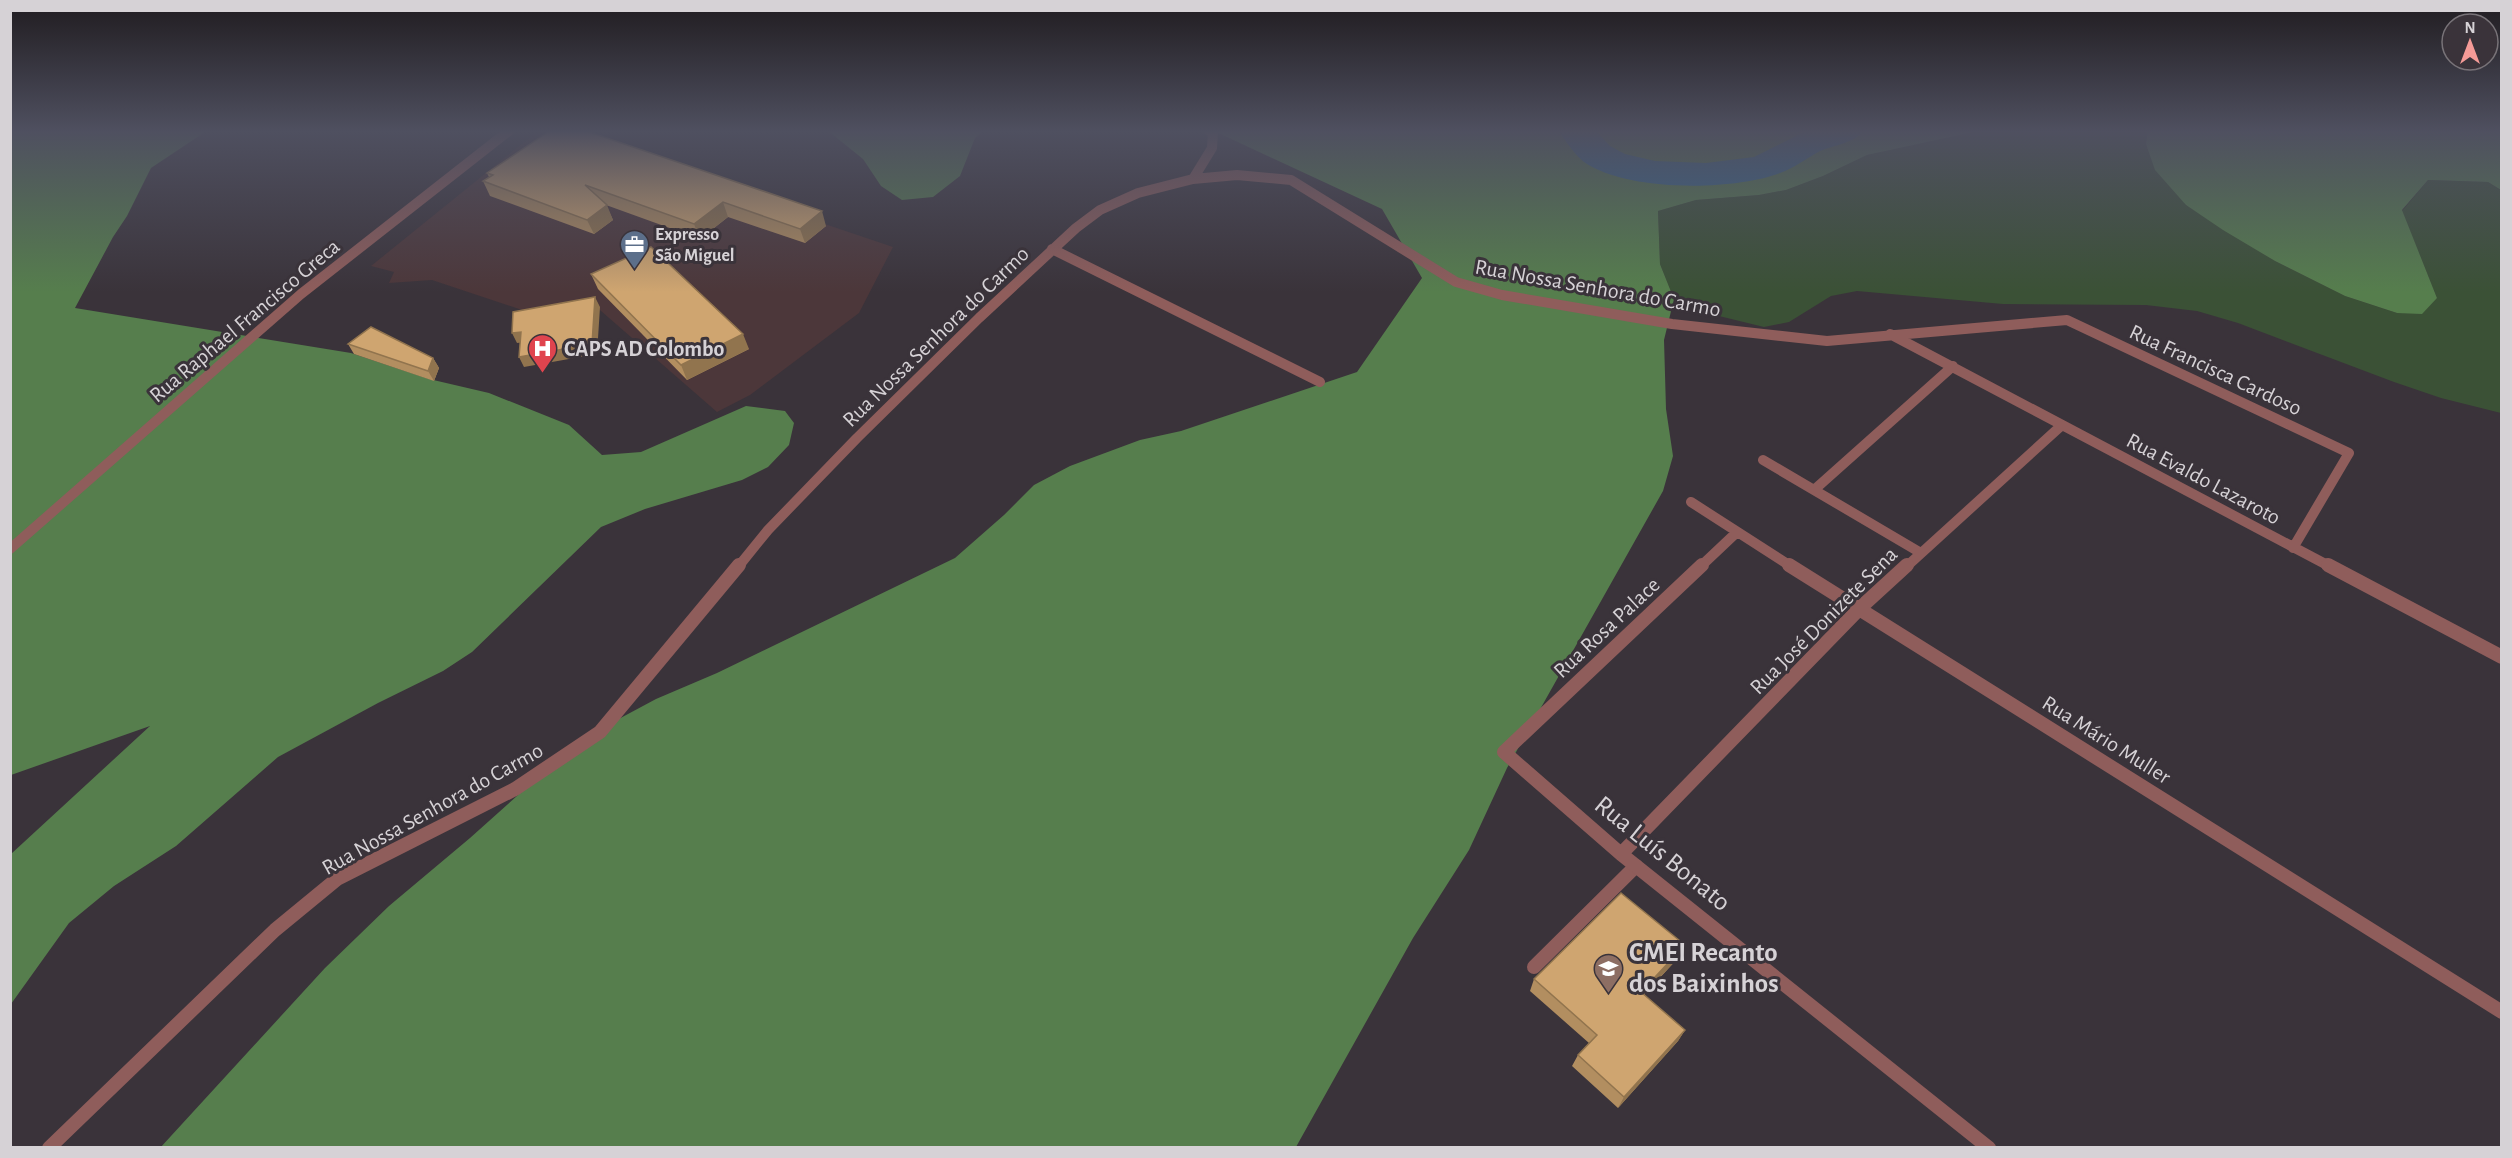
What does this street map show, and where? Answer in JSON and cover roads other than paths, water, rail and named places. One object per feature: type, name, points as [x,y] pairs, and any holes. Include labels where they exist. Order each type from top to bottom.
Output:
[{"type":"street","name":"Rua Raphael Francisco Greca","points":[[10,549],[302,294],[441,184]]},
{"type":"street","name":"Rua Nossa Senhora do Carmo","points":[[49,1148],[275,930],[337,879],[515,789],[600,732],[768,530],[857,438],[1052,249],[1100,210],[1138,193],[1173,184]]},
{"type":"street","name":"Rua Nossa Senhora do Carmo","points":[[1298,184],[1456,282],[1502,295],[1672,324],[1827,341],[2067,320]]},
{"type":"street","points":[[1052,249],[1320,382]]},
{"type":"street","name":"Rua Francisca Cardoso","points":[[2067,320],[2349,453],[2293,548]]},
{"type":"street","name":"Rua Evaldo Lazaroto","points":[[1889,334],[2502,657]]},
{"type":"street","points":[[1814,490],[1953,366]]},
{"type":"street","name":"Rua José Donizete Sena","points":[[1621,854],[1860,608],[2062,425]]},
{"type":"street","points":[[1763,460],[1921,553]]},
{"type":"street","name":"Rua Mário Muller","points":[[1691,502],[1736,533],[1860,608],[2502,1012]]},
{"type":"street","name":"Rua Rosa Palace","points":[[1504,752],[1736,533]]},
{"type":"street","name":"Rua Luís Bonato","points":[[1504,752],[1621,854],[1989,1148]]},
{"type":"street","points":[[1534,967],[1636,866]]},
{"type":"place","name":"Expresso São Miguel","points":[[634,270]]},
{"type":"place","name":"CAPS AD Colombo","points":[[543,374]]},
{"type":"place","name":"CMEI Recanto dos Baixinhos","points":[[1608,994]]}]
